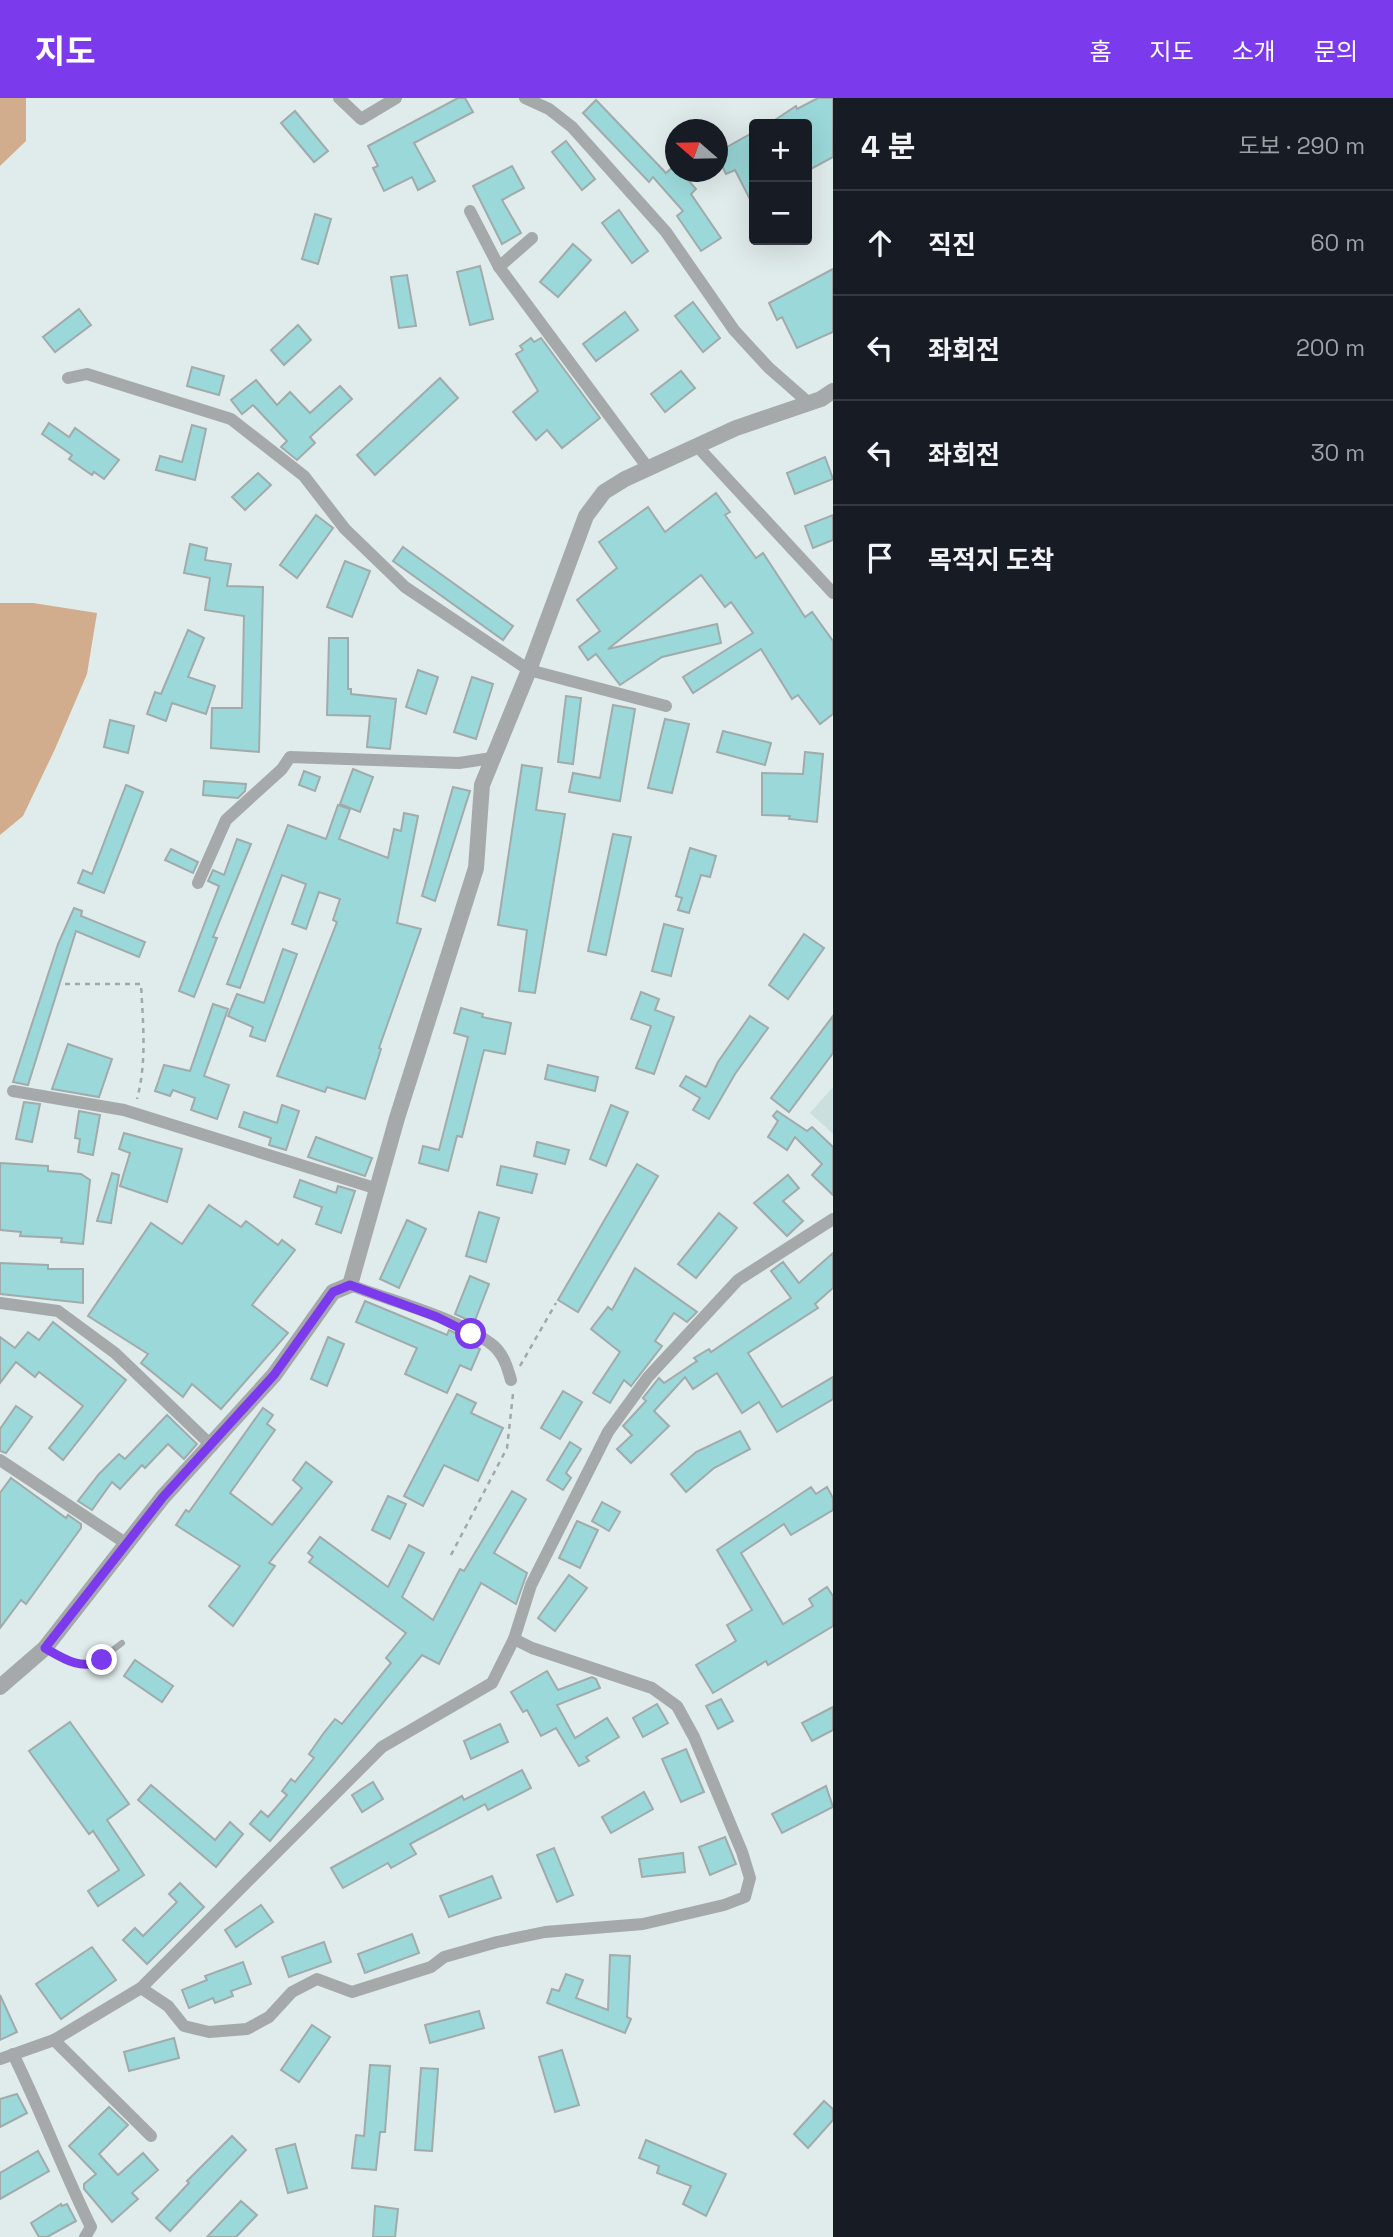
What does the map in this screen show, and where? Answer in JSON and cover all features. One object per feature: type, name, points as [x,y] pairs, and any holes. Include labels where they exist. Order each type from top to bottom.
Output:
[{"type":"street","points":[[339,98],[361,119],[396,98]]},
{"type":"street","points":[[525,98],[550,109]]},
{"type":"street","points":[[540,98],[572,127],[666,232],[734,330],[769,368],[808,403]]},
{"type":"street","points":[[470,211],[499,267],[648,468]]},
{"type":"street","points":[[499,267],[532,238]]},
{"type":"street","points":[[68,378],[87,373],[231,419],[304,476],[345,529],[405,587],[529,670],[666,705]]},
{"type":"street","points":[[350,1285],[476,868],[482,785],[529,670],[586,516],[604,492],[648,468],[736,428],[808,403],[833,391]]},
{"type":"street","points":[[696,445],[833,593]]},
{"type":"street","points":[[198,883],[226,820],[282,769],[290,757],[459,764],[492,758]]},
{"type":"street","points":[[13,1091],[22,1090],[134,1113],[378,1189]]},
{"type":"street","points":[[0,2059],[54,2040],[141,1989],[382,1747],[492,1683],[514,1639],[531,1585],[608,1432],[649,1377],[738,1280],[833,1219]]},
{"type":"street","points":[[0,1687],[45,1648],[163,1497],[274,1375],[333,1292],[350,1285],[437,1317],[491,1343],[504,1359],[511,1380]]},
{"type":"street","points":[[0,1303],[58,1311],[115,1353],[212,1446]]},
{"type":"street","points":[[0,1460],[127,1544]]},
{"type":"street","points":[[141,1989],[168,2006],[184,2026],[209,2032],[247,2029],[270,2017],[292,1992],[317,1979],[352,1992],[430,1967],[444,1957],[498,1942],[545,1932],[643,1924],[724,1905],[745,1897],[750,1878],[742,1852],[694,1737],[677,1706],[652,1688],[514,1639]]},
{"type":"street","points":[[54,2040],[151,2136]]},
{"type":"street","points":[[13,2054],[36,2100],[70,2186],[91,2227],[85,2237]]},
{"type":"lane","points":[[45,1648],[63,1659],[91,1666],[122,1643]]},
{"type":"path","points":[[65,984],[141,984],[144,1034],[142,1081],[134,1113]]},
{"type":"path","points":[[451,1555],[508,1448],[513,1403],[511,1380],[556,1303]]},
{"type":"shaded area","points":[[0,98],[26,98],[26,141],[0,166]]},
{"type":"shaded area","points":[[0,603],[33,603],[97,613],[87,674],[55,749],[23,816],[0,835]]},
{"type":"shaded area","points":[[833,1087],[833,1134],[810,1113]]},
{"type":"building","points":[[458,98],[465,98],[473,112],[414,143],[435,181],[418,190],[412,177],[384,191],[373,168],[378,166],[368,146]]},
{"type":"building","points":[[818,98],[833,98],[833,157],[812,168],[812,119],[776,119],[796,106],[797,109]]},
{"type":"building","points":[[596,100],[665,172],[665,182],[690,182],[696,189],[691,194],[721,238],[701,251],[677,216],[683,211],[653,177],[649,182],[583,113]]},
{"type":"building","points":[[295,111],[328,151],[314,162],[281,123]]},
{"type":"building","points":[[749,135],[749,197],[735,170],[728,173],[728,146]]},
{"type":"building","points":[[566,141],[595,179],[582,190],[552,152]]},
{"type":"building","points":[[512,166],[524,188],[502,200],[521,233],[502,244],[473,186]]},
{"type":"building","points":[[619,210],[648,251],[632,263],[602,223]]},
{"type":"building","points":[[315,214],[331,219],[318,264],[302,259]]},
{"type":"building","points":[[573,244],[591,260],[558,297],[540,282]]},
{"type":"building","points":[[480,266],[493,319],[470,325],[457,272]]},
{"type":"building","points":[[833,269],[833,332],[797,348],[782,317],[777,320],[769,303]]},
{"type":"building","points":[[407,275],[416,326],[399,328],[391,277]]},
{"type":"building","points":[[693,302],[720,338],[703,352],[675,316]]},
{"type":"building","points":[[79,309],[91,325],[55,352],[43,337]]},
{"type":"building","points":[[625,312],[638,330],[596,361],[583,344]]},
{"type":"building","points":[[298,325],[311,340],[284,365],[271,350]]},
{"type":"building","points":[[531,338],[534,342],[541,338],[600,418],[562,448],[547,430],[536,440],[513,412],[538,391],[516,354],[523,350],[520,346]]},
{"type":"building","points":[[192,367],[224,376],[219,395],[187,386]]},
{"type":"building","points":[[681,371],[695,388],[665,412],[651,394]]},
{"type":"building","points":[[440,378],[458,398],[375,475],[357,455]]},
{"type":"building","points":[[256,380],[277,405],[290,392],[310,413],[340,386],[352,399],[310,437],[315,443],[297,460],[281,447],[287,441],[253,405],[242,414],[231,400]]},
{"type":"building","points":[[49,423],[69,437],[75,428],[119,460],[104,479],[94,472],[92,475],[69,459],[72,455],[42,434]]},
{"type":"building","points":[[192,425],[206,429],[195,480],[156,470],[160,456],[182,462]]},
{"type":"building","points":[[825,457],[833,479],[795,494],[787,473]]},
{"type":"building","points":[[258,473],[271,485],[245,510],[232,497]]},
{"type":"building","points":[[716,493],[730,512],[725,515],[756,558],[763,553],[805,617],[812,612],[833,641],[833,714],[820,724],[798,695],[792,699],[761,649],[693,693],[683,677],[753,633],[731,602],[725,607],[701,575],[608,649],[717,624],[721,643],[662,657],[620,685],[596,654],[588,660],[579,647],[600,631],[577,600],[617,568],[599,542],[648,507],[665,532]]},
{"type":"building","points":[[316,515],[333,528],[297,578],[280,565]]},
{"type":"building","points":[[833,515],[833,540],[813,548],[805,526]]},
{"type":"building","points":[[190,544],[207,548],[205,560],[231,564],[227,586],[263,587],[259,752],[211,748],[212,708],[242,708],[244,616],[205,610],[210,578],[184,573]]},
{"type":"building","points":[[403,547],[513,626],[503,640],[393,561]]},
{"type":"building","points":[[345,561],[370,571],[352,617],[327,607]]},
{"type":"building","points":[[188,630],[204,638],[188,677],[215,686],[206,714],[172,703],[166,721],[147,714],[155,692],[161,694]]},
{"type":"building","points":[[329,638],[348,638],[348,689],[351,689],[351,694],[396,699],[390,749],[367,747],[370,716],[327,715]]},
{"type":"building","points":[[418,670],[438,677],[426,714],[406,707]]},
{"type":"building","points":[[472,677],[493,684],[476,739],[454,732]]},
{"type":"building","points":[[566,696],[581,698],[573,764],[558,762]]},
{"type":"building","points":[[613,705],[635,709],[620,801],[569,792],[573,773],[600,778]]},
{"type":"building","points":[[665,719],[689,724],[672,793],[648,788]]},
{"type":"building","points":[[110,720],[134,726],[128,753],[104,747]]},
{"type":"building","points":[[723,731],[771,743],[765,765],[717,752]]},
{"type":"building","points":[[805,752],[823,754],[817,822],[789,819],[790,816],[762,815],[762,773],[803,774]]},
{"type":"building","points":[[522,765],[542,768],[536,810],[565,814],[535,993],[519,991],[527,930],[498,925]]},
{"type":"building","points":[[353,769],[373,777],[360,812],[340,804]]},
{"type":"building","points":[[304,771],[320,777],[315,791],[299,785]]},
{"type":"building","points":[[204,781],[246,784],[245,791],[238,798],[203,795]]},
{"type":"building","points":[[126,785],[143,792],[104,893],[78,883],[83,870],[92,874]]},
{"type":"building","points":[[453,787],[470,791],[435,901],[422,896]]},
{"type":"building","points":[[338,805],[350,809],[339,839],[388,858],[394,829],[401,831],[404,813],[418,816],[397,923],[421,929],[379,1048],[381,1049],[365,1099],[327,1087],[325,1092],[277,1076],[337,922],[333,920],[340,899],[319,892],[306,929],[292,924],[306,884],[282,875],[240,988],[227,984],[288,825],[326,839]]},
{"type":"building","points":[[613,834],[631,837],[606,955],[588,951]]},
{"type":"building","points":[[237,839],[251,844],[213,937],[217,938],[194,997],[179,991],[219,886],[208,881],[213,870],[224,875]]},
{"type":"building","points":[[690,848],[716,856],[710,877],[701,875],[689,913],[678,910],[682,898],[676,896]]},
{"type":"building","points":[[171,849],[198,862],[193,873],[165,860]]},
{"type":"building","points":[[74,908],[82,911],[81,916],[145,942],[139,957],[76,931],[28,1085],[13,1082],[58,944]]},
{"type":"building","points":[[664,924],[683,929],[671,976],[652,971]]},
{"type":"building","points":[[804,934],[824,948],[788,999],[769,985]]},
{"type":"building","points":[[283,949],[297,954],[265,1041],[250,1036],[253,1027],[228,1016],[237,994],[264,1003]]},
{"type":"building","points":[[641,992],[659,999],[655,1010],[674,1017],[654,1074],[636,1068],[651,1026],[631,1019]]},
{"type":"building","points":[[213,1004],[228,1009],[204,1076],[229,1085],[217,1119],[191,1110],[195,1098],[173,1090],[170,1096],[155,1091],[164,1065],[190,1071]]},
{"type":"building","points":[[461,1008],[483,1014],[482,1017],[511,1023],[505,1054],[484,1050],[462,1137],[457,1136],[448,1171],[419,1163],[423,1146],[439,1150],[468,1037],[454,1033]]},
{"type":"building","points":[[750,1016],[768,1028],[735,1074],[709,1119],[693,1110],[700,1098],[680,1086],[686,1076],[706,1087],[718,1062]]},
{"type":"building","points":[[833,1016],[833,1053],[789,1112],[771,1098]]},
{"type":"building","points":[[68,1044],[112,1059],[99,1097],[52,1089]]},
{"type":"building","points":[[548,1065],[598,1077],[595,1091],[545,1079]]},
{"type":"building","points":[[24,1102],[40,1104],[32,1142],[16,1139]]},
{"type":"building","points":[[282,1105],[299,1111],[286,1150],[269,1145],[271,1138],[239,1127],[244,1112],[277,1123]]},
{"type":"building","points":[[611,1105],[628,1112],[606,1166],[590,1159]]},
{"type":"building","points":[[79,1111],[100,1115],[93,1155],[78,1152],[80,1139],[75,1138]]},
{"type":"building","points":[[777,1111],[807,1131],[812,1127],[833,1147],[833,1195],[812,1175],[822,1164],[795,1137],[787,1150],[768,1137],[778,1121],[773,1116]]},
{"type":"building","points":[[124,1133],[182,1149],[167,1202],[120,1186],[130,1153],[119,1149]]},
{"type":"building","points":[[316,1137],[372,1158],[365,1176],[308,1157]]},
{"type":"building","points":[[537,1142],[569,1150],[565,1164],[534,1156]]},
{"type":"building","points":[[0,1163],[48,1166],[48,1171],[81,1174],[90,1180],[83,1244],[61,1242],[62,1238],[20,1236],[21,1232],[0,1230]]},
{"type":"building","points":[[637,1164],[658,1176],[578,1312],[558,1300]]},
{"type":"building","points":[[501,1166],[537,1174],[532,1193],[497,1185]]},
{"type":"building","points":[[112,1173],[119,1175],[111,1223],[97,1221]]},
{"type":"building","points":[[788,1175],[799,1188],[783,1201],[803,1221],[787,1236],[754,1203]]},
{"type":"building","points":[[300,1180],[336,1193],[338,1186],[355,1191],[341,1233],[316,1224],[322,1207],[294,1197]]},
{"type":"building","points":[[209,1205],[241,1227],[246,1221],[278,1245],[282,1240],[295,1250],[252,1305],[288,1333],[221,1409],[192,1384],[183,1397],[141,1363],[148,1354],[88,1316],[151,1223],[182,1244]]},
{"type":"building","points":[[479,1212],[499,1218],[486,1262],[466,1256]]},
{"type":"building","points":[[719,1213],[737,1228],[696,1278],[678,1264]]},
{"type":"building","points":[[407,1220],[426,1229],[399,1288],[380,1279]]},
{"type":"building","points":[[833,1253],[833,1288],[815,1304],[818,1308],[748,1353],[782,1407],[833,1377],[833,1399],[777,1432],[759,1402],[742,1413],[717,1373],[693,1389],[685,1377],[654,1411],[669,1426],[631,1463],[617,1449],[632,1435],[623,1426],[646,1401],[643,1398],[659,1378],[664,1383],[697,1361],[694,1358],[709,1349],[711,1352],[791,1298],[771,1271],[783,1262],[799,1283]]},
{"type":"building","points":[[0,1263],[48,1265],[48,1269],[83,1269],[83,1303],[0,1294]]},
{"type":"building","points":[[635,1268],[697,1312],[687,1322],[674,1313],[655,1341],[662,1346],[631,1386],[624,1380],[610,1403],[593,1393],[620,1352],[591,1329],[608,1307],[612,1310]]},
{"type":"building","points":[[470,1276],[489,1284],[474,1323],[455,1314]]},
{"type":"building","points":[[365,1301],[447,1335],[449,1330],[468,1339],[466,1343],[480,1349],[471,1370],[460,1365],[447,1393],[405,1374],[417,1348],[356,1322]]},
{"type":"building","points":[[53,1322],[126,1380],[63,1460],[49,1448],[83,1406],[39,1372],[35,1377],[16,1362],[0,1383],[0,1337],[15,1348],[28,1332],[39,1340]]},
{"type":"building","points":[[328,1337],[344,1344],[327,1386],[311,1379]]},
{"type":"building","points":[[563,1391],[582,1402],[560,1439],[541,1428]]},
{"type":"building","points":[[457,1394],[476,1403],[471,1413],[503,1428],[478,1481],[444,1465],[423,1506],[404,1496]]},
{"type":"building","points":[[16,1406],[32,1417],[6,1453],[0,1451],[0,1429]]},
{"type":"building","points":[[263,1408],[273,1415],[267,1424],[275,1430],[230,1493],[272,1525],[302,1488],[293,1480],[306,1462],[332,1482],[269,1563],[275,1566],[233,1626],[209,1606],[240,1566],[176,1525],[186,1510],[189,1512]]},
{"type":"building","points":[[167,1415],[197,1444],[184,1459],[168,1444],[145,1468],[142,1465],[120,1489],[112,1482],[92,1510],[78,1501],[119,1454],[125,1459]]},
{"type":"building","points":[[740,1431],[750,1449],[714,1468],[686,1492],[671,1474],[696,1452]]},
{"type":"building","points":[[570,1442],[581,1449],[566,1473],[571,1478],[563,1490],[547,1480]]},
{"type":"building","points":[[11,1478],[66,1518],[68,1515],[81,1524],[81,1528],[26,1604],[21,1600],[0,1628],[0,1493]]},
{"type":"building","points":[[811,1487],[816,1494],[827,1487],[833,1498],[833,1510],[791,1535],[784,1524],[741,1553],[783,1624],[813,1606],[809,1599],[827,1587],[833,1596],[833,1626],[768,1665],[766,1661],[713,1693],[696,1665],[736,1641],[727,1625],[752,1610],[717,1550]]},
{"type":"building","points":[[512,1491],[526,1499],[494,1553],[527,1573],[516,1604],[481,1583],[439,1664],[422,1655],[270,1841],[250,1824],[261,1811],[268,1817],[287,1795],[282,1791],[291,1779],[295,1782],[314,1758],[309,1754],[323,1734],[335,1719],[342,1724],[391,1663],[386,1658],[406,1633],[309,1562],[313,1557],[308,1553],[320,1537],[388,1587],[409,1545],[424,1553],[402,1597],[433,1620],[460,1569],[464,1571]]},
{"type":"building","points":[[388,1496],[406,1504],[390,1539],[372,1530]]},
{"type":"building","points":[[602,1502],[620,1512],[609,1531],[592,1521]]},
{"type":"building","points":[[577,1521],[598,1530],[580,1568],[559,1558]]},
{"type":"building","points":[[569,1575],[587,1588],[555,1631],[538,1618]]},
{"type":"building","points":[[135,1660],[173,1686],[162,1702],[124,1676]]},
{"type":"building","points":[[547,1671],[558,1690],[592,1677],[600,1688],[557,1705],[575,1738],[607,1718],[619,1737],[586,1757],[589,1761],[579,1766],[556,1728],[541,1736],[527,1710],[523,1712],[511,1692]]},
{"type":"building","points":[[721,1699],[733,1721],[718,1729],[706,1706]]},
{"type":"building","points":[[657,1704],[668,1723],[643,1737],[633,1718]]},
{"type":"building","points":[[833,1707],[833,1730],[812,1741],[802,1723]]},
{"type":"building","points":[[70,1722],[129,1804],[107,1820],[144,1875],[98,1906],[88,1891],[119,1870],[93,1831],[89,1834],[29,1751]]},
{"type":"building","points":[[500,1724],[508,1742],[471,1759],[464,1741]]},
{"type":"building","points":[[686,1749],[704,1792],[681,1802],[662,1759]]},
{"type":"building","points":[[522,1770],[531,1788],[488,1810],[485,1804],[410,1844],[416,1854],[391,1868],[388,1863],[343,1888],[331,1868],[462,1796],[464,1800]]},
{"type":"building","points":[[373,1782],[383,1799],[362,1812],[352,1795]]},
{"type":"building","points":[[151,1785],[215,1840],[230,1822],[243,1834],[216,1867],[138,1800]]},
{"type":"building","points":[[826,1786],[833,1807],[782,1833],[772,1814]]},
{"type":"building","points":[[644,1792],[653,1809],[611,1833],[602,1817]]},
{"type":"building","points":[[725,1837],[736,1864],[710,1875],[699,1847]]},
{"type":"building","points":[[554,1848],[573,1895],[557,1902],[537,1855]]},
{"type":"building","points":[[683,1853],[685,1872],[642,1877],[639,1859]]},
{"type":"building","points":[[492,1876],[501,1898],[449,1917],[440,1896]]},
{"type":"building","points":[[180,1883],[204,1907],[147,1964],[123,1940],[135,1928],[143,1936],[177,1902],[169,1894]]},
{"type":"building","points":[[261,1905],[273,1922],[236,1947],[225,1930]]},
{"type":"building","points":[[412,1934],[419,1953],[365,1973],[358,1954]]},
{"type":"building","points":[[324,1942],[331,1962],[289,1977],[282,1957]]},
{"type":"building","points":[[92,1947],[116,1980],[61,2019],[36,1984]]},
{"type":"building","points":[[610,1955],[630,1956],[627,2017],[631,2019],[625,2033],[547,2003],[552,1989],[559,1991],[566,1974],[583,1980],[576,1998],[608,2010]]},
{"type":"building","points":[[243,1962],[251,1984],[231,1991],[233,1996],[215,2003],[213,1998],[189,2008],[182,1990],[207,1980],[205,1976]]},
{"type":"building","points":[[0,1995],[17,2032],[0,2040]]},
{"type":"building","points":[[479,2011],[484,2028],[430,2043],[425,2025]]},
{"type":"building","points":[[312,2025],[330,2037],[299,2082],[281,2070]]},
{"type":"building","points":[[174,2038],[179,2058],[129,2071],[124,2052]]},
{"type":"building","points":[[562,2050],[579,2105],[555,2112],[539,2057]]},
{"type":"building","points":[[370,2065],[390,2066],[385,2132],[380,2132],[376,2170],[352,2168],[356,2135],[364,2136]]},
{"type":"building","points":[[421,2068],[438,2069],[432,2151],[415,2150]]},
{"type":"building","points":[[17,2094],[27,2113],[0,2127],[0,2099]]},
{"type":"building","points":[[824,2101],[833,2109],[833,2120],[808,2148],[794,2134]]},
{"type":"building","points":[[109,2107],[128,2125],[99,2154],[118,2175],[143,2153],[158,2170],[132,2193],[138,2199],[112,2222],[84,2189],[84,2184],[96,2174],[69,2146]]},
{"type":"building","points":[[232,2136],[246,2150],[170,2231],[156,2218],[189,2183],[187,2181]]},
{"type":"building","points":[[646,2140],[726,2174],[706,2216],[683,2204],[691,2186],[657,2173],[659,2166],[639,2158]]},
{"type":"building","points":[[295,2144],[307,2188],[288,2193],[276,2149]]},
{"type":"building","points":[[38,2151],[49,2171],[0,2199],[0,2173]]},
{"type":"building","points":[[241,2201],[257,2215],[236,2237],[207,2237]]},
{"type":"building","points":[[61,2204],[67,2204],[76,2221],[47,2237],[39,2237],[31,2223]]},
{"type":"building","points":[[375,2206],[398,2209],[395,2237],[373,2237]]},
{"type":"route","points":[[102,1660],[91,1666],[80,1665],[45,1648],[163,1497],[274,1375],[333,1292],[350,1285],[437,1317],[471,1334]]}]
